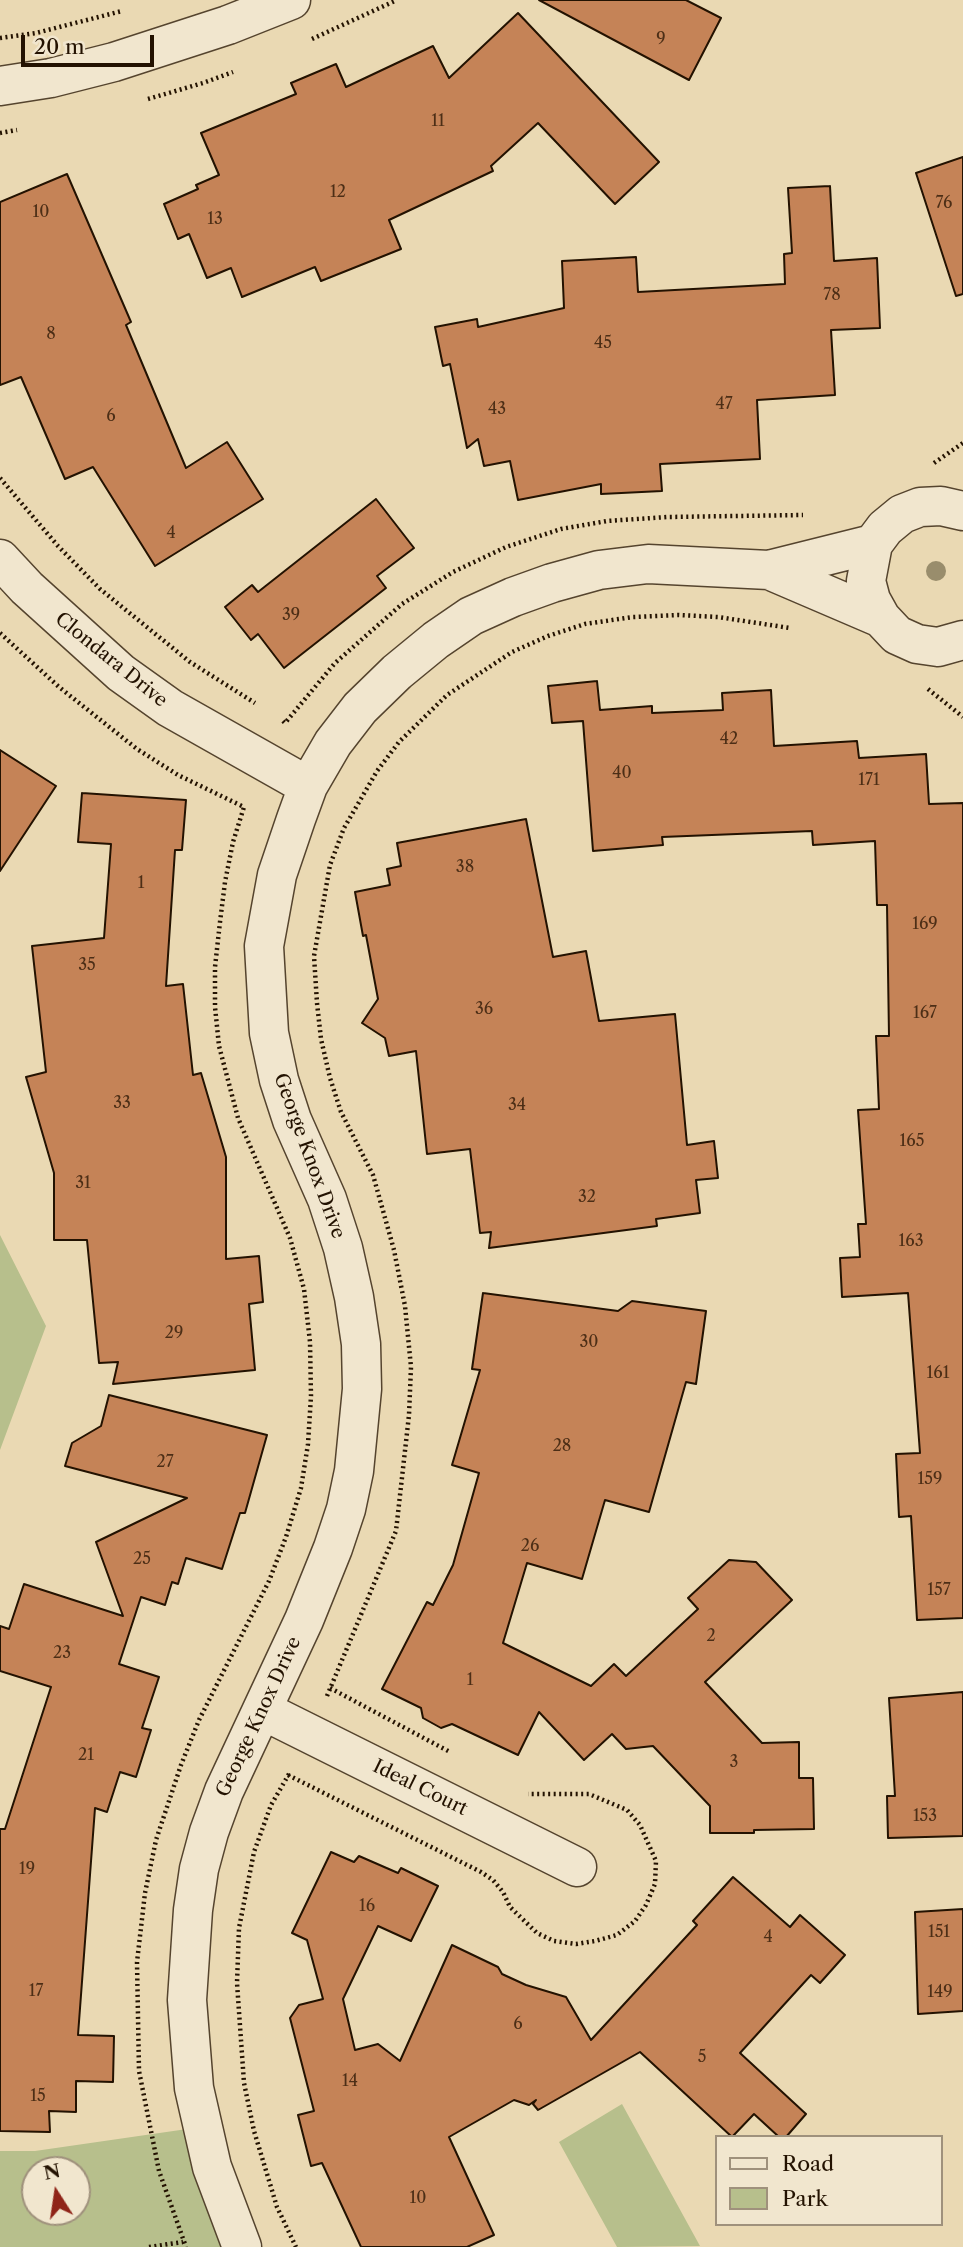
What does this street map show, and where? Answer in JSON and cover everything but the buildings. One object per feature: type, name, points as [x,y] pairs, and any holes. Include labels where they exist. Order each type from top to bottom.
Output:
[{"type":"street","points":[[0,86],[51,78],[114,62],[228,25],[291,0]]},
{"type":"street","points":[[955,649],[916,644],[897,635],[881,618],[871,600],[866,581],[873,544],[885,528],[901,514],[920,507],[956,503]]},
{"type":"street","name":"George Knox Drive","points":[[242,2247],[212,2167],[194,2088],[189,2050],[188,1965],[199,1869],[224,1791],[304,1620],[333,1548],[346,1509],[354,1471],[362,1390],[354,1297],[342,1248],[327,1199],[292,1120],[279,1080],[269,1033],[264,946],[277,875],[308,786],[334,743],[360,708],[397,672],[471,616],[542,586],[599,569],[648,564],[769,570],[873,544]]},
{"type":"street","name":"Clondara Drive","points":[[0,559],[37,597],[121,673],[170,708],[308,786]]},
{"type":"street","name":"George Knox Drive","points":[[769,570],[881,618]]},
{"type":"street","name":"Ideal Court","points":[[262,1710],[577,1867]]},
{"type":"path","points":[[0,38],[36,33],[125,10]]},
{"type":"path","points":[[0,478],[58,546],[100,589],[190,663],[265,710]]},
{"type":"path","points":[[326,1698],[396,1531],[409,1415],[411,1367],[405,1306],[394,1250],[373,1175],[341,1112],[321,1040],[314,956],[330,865],[344,828],[377,771],[399,742],[447,695],[512,652],[585,624],[633,617],[718,617],[797,630]]},
{"type":"path","points":[[0,633],[58,687],[137,749],[178,775],[244,807],[225,882],[215,967],[219,1046],[238,1118],[290,1238],[305,1302],[310,1342],[311,1396],[308,1444],[301,1488],[269,1581],[200,1720],[181,1765],[156,1840],[145,1893],[137,1962],[139,2071],[159,2171],[184,2245],[149,2247]]},
{"type":"path","points":[[925,687],[963,716]]},
{"type":"path","points":[[275,716],[285,723]]},
{"type":"path","points":[[294,1763],[271,1805],[254,1852],[239,1928],[237,1983],[244,2083],[254,2131],[277,2207],[296,2247]]},
{"type":"green space","points":[[0,1235],[46,1326],[0,1450]]},
{"type":"green space","points":[[622,2104],[700,2246],[617,2247],[559,2142]]},
{"type":"green space","points":[[201,2127],[239,2247],[0,2247],[0,2151],[35,2151]]}]
